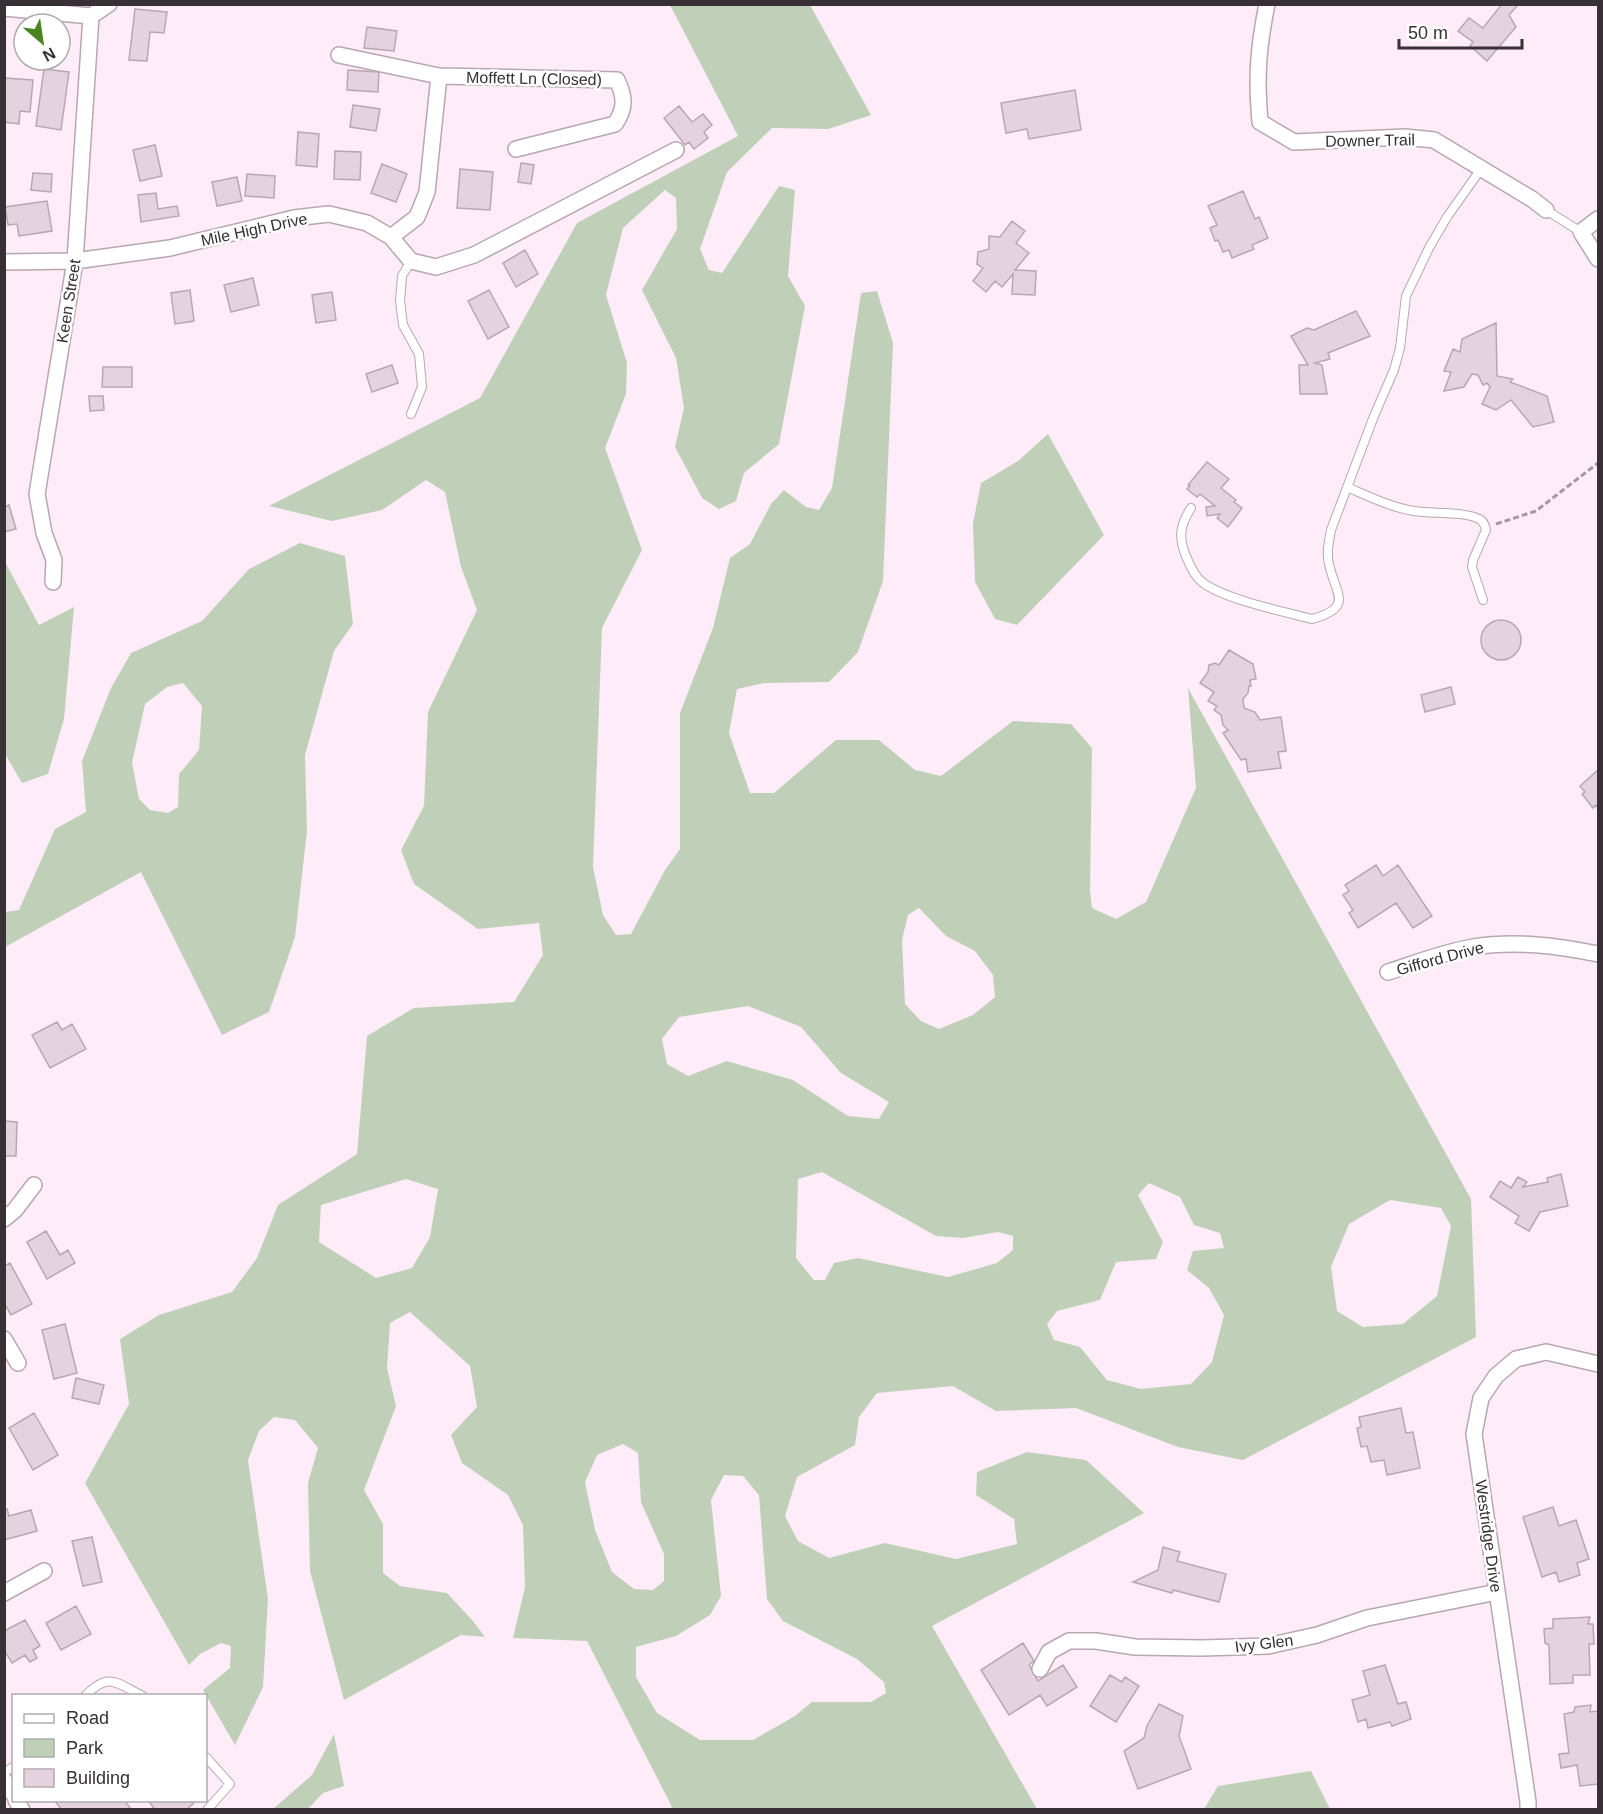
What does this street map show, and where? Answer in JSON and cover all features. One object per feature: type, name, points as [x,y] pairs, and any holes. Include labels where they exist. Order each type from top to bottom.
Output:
[{"type":"street","points":[[4,8],[91,16],[109,4]]},
{"type":"street","name":"Downer Trail","points":[[1267,4],[1259,46],[1257,72],[1260,122],[1294,142],[1405,136],[1434,140],[1532,199],[1546,210]]},
{"type":"street","name":"Keen Street","points":[[53,582],[54,560],[44,533],[37,494],[75,261],[91,16]]},
{"type":"street","name":"Moffett Ln (Closed)","points":[[339,55],[439,76],[617,80],[624,96],[623,113],[615,124],[516,149]]},
{"type":"street","points":[[392,237],[417,217],[427,192],[439,76]]},
{"type":"street","points":[[411,261],[436,267],[474,255],[676,150]]},
{"type":"street","name":"Mile High Drive","points":[[4,262],[75,261],[170,248],[294,218],[329,214],[367,223],[392,237],[411,261]]},
{"type":"street","points":[[1581,232],[1599,219]]},
{"type":"street","name":"Downer Trail","points":[[1581,232],[1599,259]]},
{"type":"street","name":"Gifford Drive","points":[[1388,972],[1455,951],[1497,945],[1544,945],[1599,954]]},
{"type":"street","points":[[4,1219],[15,1210],[34,1185]]},
{"type":"street","points":[[4,1339],[18,1363]]},
{"type":"street","name":"Westridge Drive","points":[[1528,1809],[1474,1434],[1481,1398],[1496,1376],[1516,1359],[1546,1352],[1599,1364]]},
{"type":"street","points":[[4,1593],[44,1571]]},
{"type":"street","name":"Ivy Glen","points":[[1040,1669],[1049,1652],[1069,1641],[1096,1641],[1135,1647],[1268,1646],[1317,1635],[1366,1618],[1497,1592]]},
{"type":"street","points":[[4,1780],[12,1793]]},
{"type":"lane","points":[[1191,508],[1183,520],[1180,536],[1186,558],[1200,581],[1224,593],[1312,619],[1327,615],[1337,607],[1340,597],[1329,563],[1328,546],[1331,530],[1394,370],[1400,348],[1406,296],[1447,217],[1482,169]]},
{"type":"lane","name":"Downer Trail","points":[[1546,210],[1581,232]]},
{"type":"lane","points":[[411,261],[402,276],[400,301],[403,325],[419,354],[422,387],[411,414]]},
{"type":"lane","points":[[1347,487],[1389,504],[1412,510],[1481,519],[1486,530],[1472,567],[1483,600]]},
{"type":"lane","points":[[86,1694],[97,1683],[111,1681],[141,1694]]},
{"type":"lane","points":[[207,1758],[230,1784],[207,1809]]},
{"type":"path","points":[[1485,527],[1536,511],[1599,463]]},
{"type":"green space","points":[[670,5],[810,5],[871,115],[828,129],[772,128],[727,172],[700,249],[709,270],[722,273],[779,186],[795,190],[788,276],[805,306],[779,444],[744,473],[736,501],[719,509],[702,498],[675,447],[684,408],[676,358],[642,290],[677,229],[676,198],[665,190],[623,228],[606,295],[627,363],[626,394],[605,448],[642,550],[602,628],[593,867],[603,915],[616,935],[631,934],[665,870],[680,849],[680,713],[713,628],[730,558],[750,544],[771,504],[784,490],[806,507],[819,510],[832,488],[861,293],[877,291],[893,343],[883,581],[858,652],[829,682],[764,683],[737,689],[729,733],[750,793],[774,793],[836,740],[879,740],[915,770],[941,776],[1013,721],[1071,724],[1092,748],[1090,892],[1092,908],[1116,919],[1146,902],[1196,788],[1188,688],[1471,1199],[1476,1337],[1243,1460],[1178,1447],[1076,1408],[996,1411],[953,1386],[877,1393],[859,1417],[855,1445],[797,1477],[785,1516],[798,1541],[829,1558],[885,1543],[956,1559],[1017,1544],[1014,1519],[976,1495],[977,1472],[1027,1452],[1086,1460],[1144,1513],[932,1626],[1037,1809],[669,1809],[672,1807],[587,1641],[513,1638],[525,1587],[523,1525],[508,1495],[462,1463],[451,1435],[477,1407],[470,1366],[410,1312],[390,1323],[387,1368],[396,1406],[364,1490],[383,1524],[383,1573],[400,1586],[447,1593],[485,1637],[461,1635],[344,1700],[310,1571],[308,1483],[318,1448],[295,1420],[274,1417],[259,1431],[248,1460],[268,1599],[263,1687],[235,1745],[203,1690],[230,1668],[231,1646],[221,1643],[200,1654],[189,1665],[85,1483],[129,1404],[120,1339],[159,1315],[232,1292],[257,1258],[278,1205],[357,1154],[367,1036],[414,1008],[514,1002],[543,955],[539,923],[478,929],[414,884],[401,850],[424,806],[428,712],[477,610],[461,567],[445,492],[426,480],[382,510],[332,521],[269,506],[480,398],[577,223],[738,136]],"holes":[[[919,908],[946,936],[975,951],[993,975],[995,997],[973,1015],[939,1029],[921,1021],[905,1004],[902,940],[908,915]],[[748,1006],[801,1027],[841,1073],[889,1102],[879,1119],[848,1116],[793,1080],[727,1061],[688,1076],[667,1064],[662,1039],[679,1017]],[[822,1172],[936,1236],[963,1238],[998,1232],[1013,1236],[1013,1250],[997,1263],[948,1277],[858,1258],[834,1263],[825,1280],[814,1280],[796,1258],[798,1179]],[[406,1179],[438,1189],[430,1237],[412,1268],[376,1278],[319,1242],[321,1205]],[[1149,1183],[1180,1197],[1194,1225],[1220,1233],[1224,1248],[1193,1251],[1187,1270],[1209,1288],[1224,1315],[1212,1362],[1191,1384],[1141,1389],[1107,1380],[1080,1347],[1054,1340],[1047,1324],[1057,1311],[1100,1300],[1116,1262],[1156,1259],[1163,1242],[1138,1195]],[[1390,1200],[1441,1208],[1451,1226],[1437,1296],[1403,1324],[1363,1327],[1337,1311],[1331,1267],[1349,1224]],[[623,1444],[638,1453],[641,1502],[664,1554],[664,1581],[653,1590],[634,1589],[612,1572],[595,1530],[585,1482],[597,1455]],[[724,1475],[743,1476],[759,1495],[767,1599],[783,1621],[857,1659],[884,1682],[886,1693],[871,1702],[812,1702],[795,1716],[753,1740],[700,1740],[657,1713],[636,1677],[636,1647],[676,1636],[710,1615],[721,1596],[711,1500]]]},
{"type":"green space","points":[[1048,434],[1104,535],[1017,625],[995,619],[975,582],[973,523],[981,483],[1018,461]]},
{"type":"green space","points":[[300,543],[345,556],[353,624],[334,651],[305,755],[307,831],[295,937],[269,1012],[222,1035],[141,872],[5,947],[5,912],[19,910],[55,829],[86,812],[82,761],[111,688],[131,653],[202,621],[249,569]],"holes":[[[183,683],[202,706],[199,750],[179,774],[178,807],[168,813],[150,810],[139,799],[132,763],[145,704],[167,687]]]},
{"type":"green space","points":[[4,560],[39,625],[74,607],[64,719],[48,774],[22,783],[5,754]]},
{"type":"green space","points":[[334,1734],[344,1786],[323,1793],[308,1809],[273,1809],[312,1775]]},
{"type":"green space","points":[[1311,1771],[1330,1809],[1204,1809],[1218,1786]]},
{"type":"building","points":[[1502,4],[1518,5],[1509,15],[1516,27],[1487,61],[1470,46],[1473,42],[1458,31],[1469,18],[1483,28]]},
{"type":"building","points":[[135,9],[167,12],[164,33],[150,32],[147,61],[129,60]]},
{"type":"building","points":[[367,27],[397,31],[394,51],[364,48]]},
{"type":"building","points":[[348,70],[379,72],[378,92],[347,90]]},
{"type":"building","points":[[44,72],[69,72],[61,130],[36,126]]},
{"type":"building","points":[[5,78],[33,80],[30,112],[20,111],[19,124],[4,122]]},
{"type":"building","points":[[1075,90],[1081,130],[1029,139],[1027,129],[1006,133],[1001,103]]},
{"type":"building","points":[[353,105],[380,109],[376,131],[350,127]]},
{"type":"building","points":[[679,106],[692,122],[703,114],[712,125],[704,132],[708,138],[694,149],[689,142],[685,145],[664,118]]},
{"type":"building","points":[[298,132],[319,134],[317,167],[296,165]]},
{"type":"building","points":[[155,145],[162,176],[140,181],[133,150]]},
{"type":"building","points":[[335,151],[361,152],[360,180],[334,179]]},
{"type":"building","points":[[521,163],[534,165],[531,184],[518,182]]},
{"type":"building","points":[[382,164],[407,174],[396,202],[371,193]]},
{"type":"building","points":[[460,169],[493,172],[490,210],[457,208]]},
{"type":"building","points":[[33,173],[52,174],[51,192],[31,190]]},
{"type":"building","points":[[247,174],[275,176],[274,198],[245,196]]},
{"type":"building","points":[[237,177],[242,201],[217,206],[212,182]]},
{"type":"building","points":[[1243,191],[1255,219],[1259,217],[1268,238],[1252,245],[1254,249],[1232,258],[1229,250],[1223,252],[1218,240],[1215,241],[1210,228],[1217,225],[1208,206]]},
{"type":"building","points":[[156,193],[158,209],[177,206],[179,216],[141,222],[138,195]]},
{"type":"building","points":[[47,201],[52,231],[19,236],[17,224],[8,225],[5,207]]},
{"type":"building","points":[[1012,221],[1025,231],[1016,243],[1029,253],[1015,270],[1036,271],[1035,295],[1012,294],[1013,274],[1002,287],[995,281],[986,292],[973,281],[983,268],[977,264],[978,252],[989,249],[989,236],[1000,237]]},
{"type":"building","points":[[525,250],[538,274],[516,287],[503,263]]},
{"type":"building","points":[[253,278],[259,305],[231,312],[224,285]]},
{"type":"building","points":[[190,290],[194,321],[175,324],[171,293]]},
{"type":"building","points":[[489,290],[509,327],[488,339],[468,301]]},
{"type":"building","points":[[332,292],[336,320],[316,323],[312,295]]},
{"type":"building","points":[[1356,311],[1370,336],[1328,353],[1330,359],[1315,363],[1322,365],[1327,394],[1300,394],[1299,365],[1308,365],[1291,336],[1307,328],[1314,330]]},
{"type":"building","points":[[1496,323],[1497,376],[1513,379],[1510,382],[1547,396],[1554,422],[1533,427],[1511,400],[1496,410],[1482,404],[1490,387],[1487,383],[1483,385],[1478,375],[1472,374],[1464,387],[1444,391],[1451,372],[1444,371],[1453,349],[1460,352],[1462,339]]},
{"type":"building","points":[[392,365],[398,383],[372,392],[366,374]]},
{"type":"building","points":[[103,367],[132,367],[132,387],[102,387]]},
{"type":"building","points":[[89,396],[103,396],[104,410],[90,411]]},
{"type":"building","points":[[1207,462],[1229,479],[1221,488],[1242,508],[1228,527],[1217,518],[1220,514],[1207,516],[1206,507],[1215,506],[1200,494],[1197,497],[1187,489]]},
{"type":"building","points":[[9,505],[16,529],[4,532],[4,507]]},
{"type":"building","points":[[1501,620],[1509,621],[1515,626],[1520,632],[1520,648],[1515,654],[1509,659],[1501,660],[1493,659],[1487,654],[1482,648],[1481,640],[1482,632],[1487,626],[1493,621]]},
{"type":"building","points":[[1229,650],[1253,664],[1256,679],[1250,680],[1251,686],[1243,699],[1244,708],[1255,712],[1260,720],[1281,717],[1286,751],[1278,752],[1281,768],[1248,772],[1246,759],[1241,760],[1223,733],[1228,730],[1223,725],[1221,715],[1214,710],[1217,706],[1208,701],[1214,692],[1200,683],[1208,672],[1209,665],[1215,663],[1219,665]]},
{"type":"building","points":[[1451,687],[1455,704],[1425,712],[1421,695]]},
{"type":"building","points":[[1598,770],[1598,809],[1596,805],[1593,808],[1582,794],[1585,792],[1580,786]]},
{"type":"building","points":[[1376,865],[1383,876],[1398,865],[1432,916],[1413,928],[1396,903],[1358,928],[1349,913],[1353,910],[1343,895],[1349,891],[1345,885]]},
{"type":"building","points":[[57,1022],[62,1030],[72,1024],[86,1049],[50,1068],[32,1035]]},
{"type":"building","points":[[4,1121],[17,1122],[16,1156],[4,1156]]},
{"type":"building","points":[[1561,1174],[1568,1206],[1540,1212],[1529,1231],[1515,1223],[1519,1216],[1490,1197],[1500,1181],[1511,1188],[1518,1177],[1527,1182],[1523,1187],[1548,1182],[1547,1178]]},
{"type":"building","points":[[46,1231],[60,1255],[68,1250],[75,1263],[47,1279],[27,1242]]},
{"type":"building","points":[[10,1263],[32,1304],[11,1315],[4,1303],[4,1266]]},
{"type":"building","points":[[65,1324],[77,1373],[54,1379],[42,1330]]},
{"type":"building","points":[[76,1378],[104,1385],[99,1404],[72,1398]]},
{"type":"building","points":[[1401,1408],[1406,1433],[1413,1432],[1420,1468],[1387,1475],[1384,1460],[1371,1462],[1367,1446],[1361,1447],[1357,1428],[1361,1427],[1359,1417]]},
{"type":"building","points":[[34,1413],[58,1455],[33,1470],[9,1428]]},
{"type":"building","points":[[1553,1507],[1559,1526],[1576,1520],[1589,1559],[1577,1563],[1580,1575],[1559,1582],[1556,1572],[1542,1577],[1523,1517]]},
{"type":"building","points":[[7,1509],[9,1516],[31,1510],[37,1531],[4,1540],[4,1510]]},
{"type":"building","points":[[92,1537],[102,1582],[83,1586],[72,1541]]},
{"type":"building","points":[[1163,1547],[1180,1552],[1177,1561],[1226,1574],[1219,1602],[1173,1590],[1172,1593],[1133,1582],[1158,1570]]},
{"type":"building","points":[[76,1606],[91,1634],[61,1650],[46,1623]]},
{"type":"building","points":[[1590,1617],[1588,1624],[1593,1624],[1594,1644],[1589,1644],[1590,1675],[1573,1675],[1573,1683],[1550,1684],[1549,1645],[1545,1643],[1544,1629],[1553,1628],[1553,1619]]},
{"type":"building","points":[[25,1620],[40,1646],[33,1650],[37,1658],[30,1662],[25,1655],[12,1663],[4,1650],[4,1631]]},
{"type":"building","points":[[1023,1643],[1034,1661],[1029,1665],[1038,1681],[1063,1665],[1077,1687],[1047,1706],[1040,1695],[1009,1715],[981,1670]]},
{"type":"building","points":[[1385,1665],[1398,1704],[1406,1702],[1411,1719],[1392,1726],[1390,1722],[1368,1728],[1366,1719],[1358,1722],[1352,1700],[1370,1695],[1363,1671]]},
{"type":"building","points":[[1110,1675],[1122,1682],[1125,1677],[1139,1686],[1116,1722],[1090,1706]]},
{"type":"building","points":[[1159,1704],[1183,1716],[1179,1736],[1191,1769],[1138,1789],[1124,1751],[1144,1738],[1147,1726]]},
{"type":"building","points":[[1591,1705],[1590,1712],[1598,1711],[1598,1784],[1580,1786],[1577,1765],[1561,1768],[1559,1754],[1569,1753],[1564,1714],[1574,1712],[1575,1707]]},
{"type":"building","points":[[56,1802],[126,1802],[131,1809],[62,1810]]},
{"type":"building","points":[[149,1802],[195,1802],[186,1810],[155,1810]]}]
